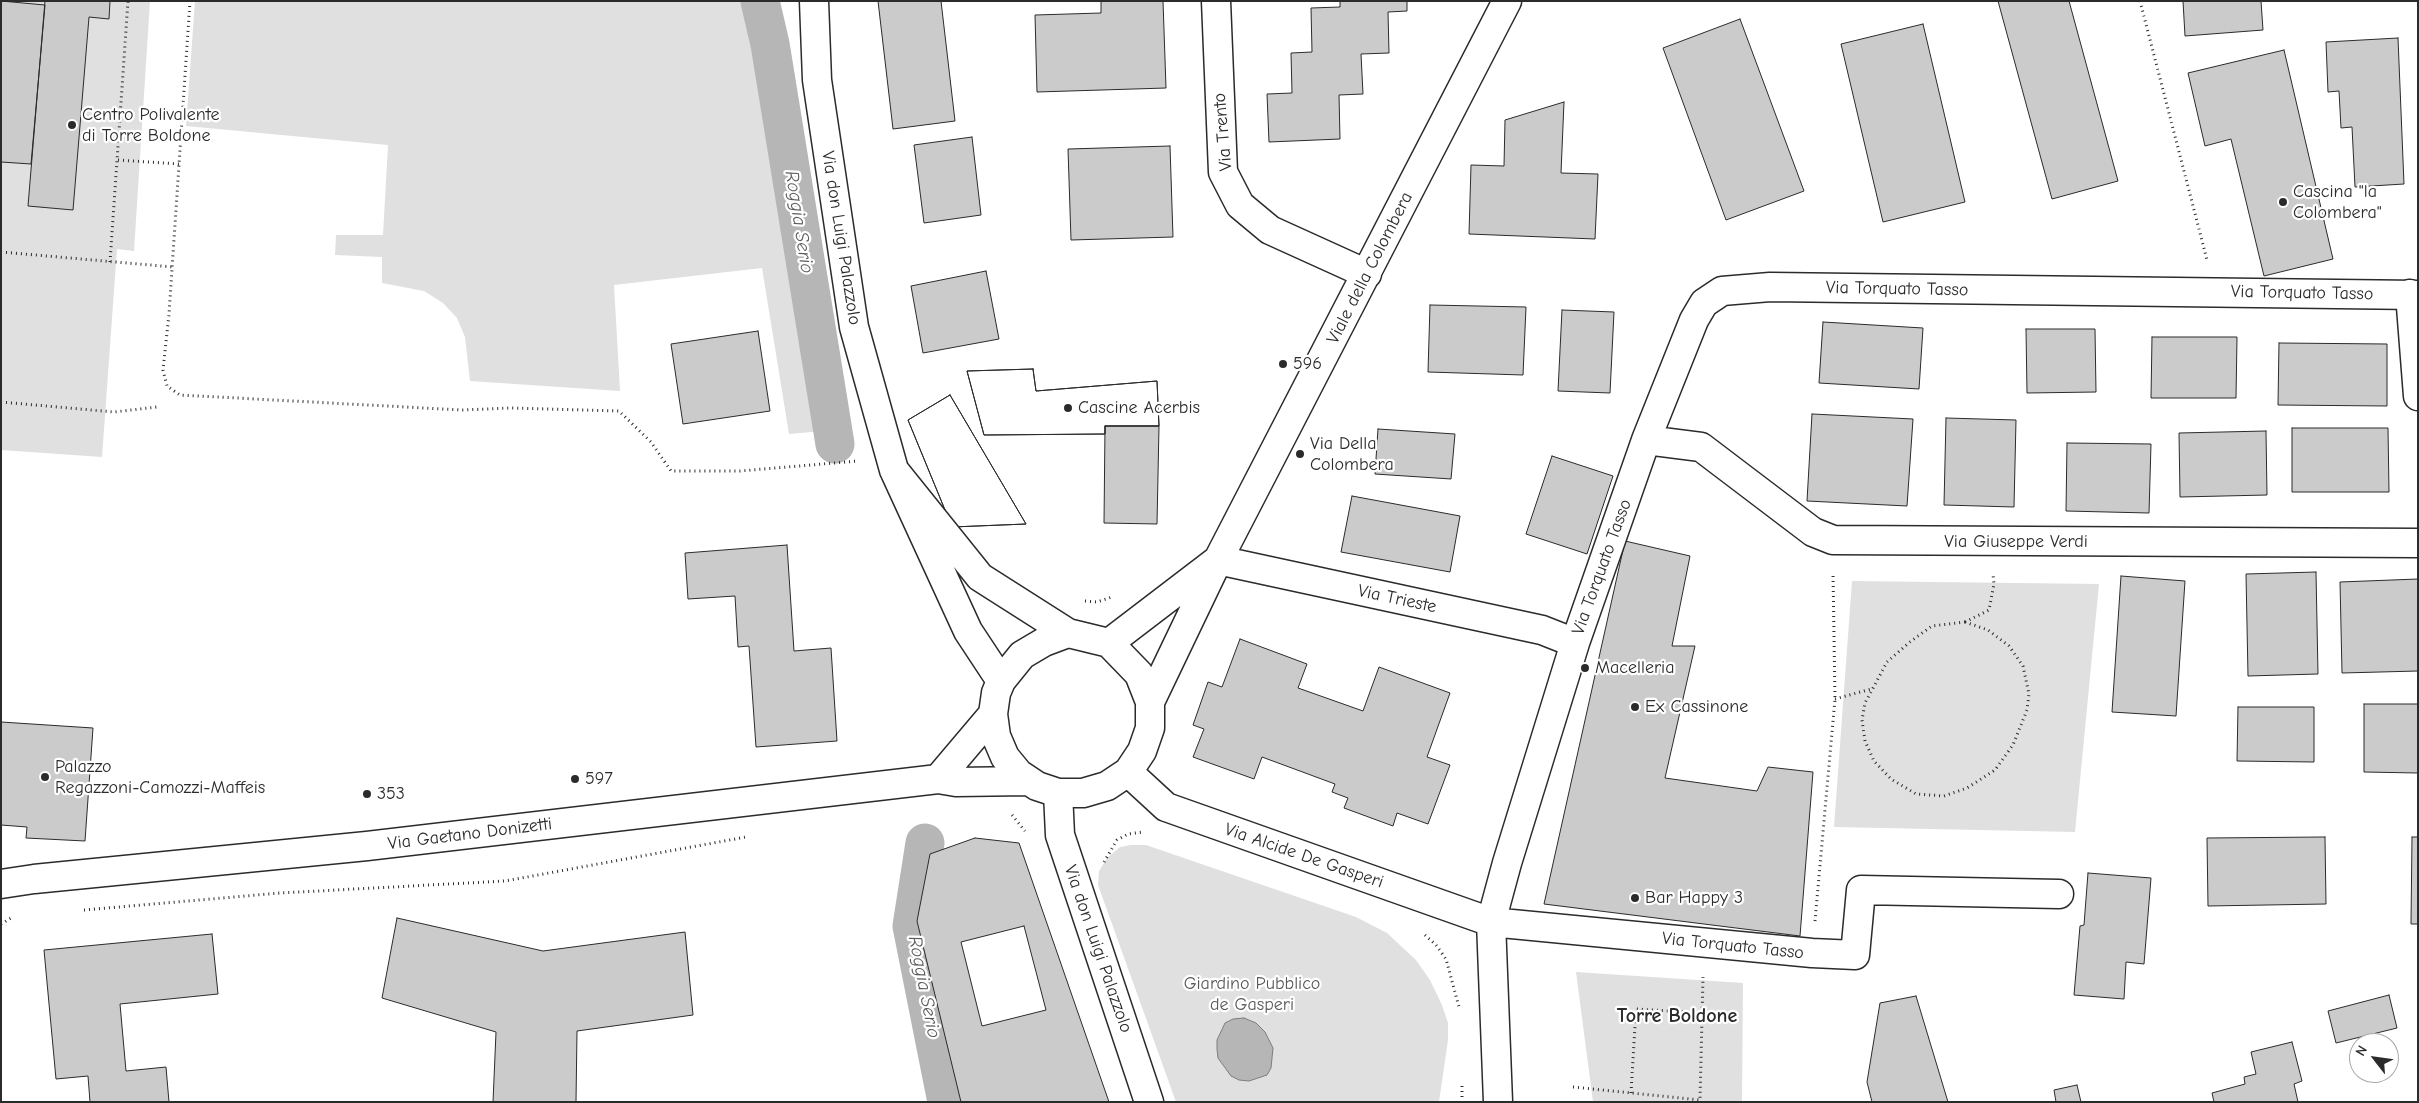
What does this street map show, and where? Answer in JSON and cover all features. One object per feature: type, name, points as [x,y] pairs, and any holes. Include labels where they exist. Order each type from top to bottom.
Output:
[{"type":"street","name":"Via don Luigi Palazzolo","points":[[814,1],[817,80],[854,326],[894,470],[968,631],[1001,681]]},
{"type":"street","name":"Via Trento","points":[[1216,1],[1222,172],[1240,205],[1270,230],[1367,274]]},
{"type":"street","name":"Viale della Colombera","points":[[1150,702],[1218,560],[1507,1]]},
{"type":"street","name":"Via Torquato Tasso","points":[[2059,894],[1861,890],[1855,955],[1812,953],[1491,922],[1507,862],[1575,642],[1646,440],[1694,320],[1704,303],[1722,291],[1780,288],[2414,294]]},
{"type":"street","points":[[2414,294],[2418,396]]},
{"type":"street","name":"Via Giuseppe Verdi","points":[[1646,440],[1701,447],[1813,532],[1833,540],[2418,543]]},
{"type":"street","name":"Via don Luigi Palazzolo","points":[[894,470],[980,578],[1068,633],[1109,643]]},
{"type":"street","name":"Viale della Colombera","points":[[1109,643],[1218,560]]},
{"type":"street","name":"Via Trieste","points":[[1218,560],[1542,630],[1575,642]]},
{"type":"street","points":[[1068,633],[1044,642],[1022,655],[1001,681],[996,693],[993,714],[996,736],[1005,757],[1019,774],[1037,786],[1058,793],[1083,793],[1107,786],[1128,772],[1142,751],[1150,728],[1150,702],[1139,674],[1109,643]]},
{"type":"street","points":[[938,779],[993,714]]},
{"type":"street","name":"Via Alcide De Gasperi","points":[[1128,772],[1166,807],[1491,922]]},
{"type":"street","name":"Via Gaetano Donizetti","points":[[1,884],[34,879],[367,846],[938,779],[956,782],[1028,780]]},
{"type":"street","name":"Via don Luigi Palazzolo","points":[[1058,793],[1060,835],[1150,1102]]},
{"type":"street","points":[[1491,922],[1498,1102]]},
{"type":"path","points":[[110,262],[128,1]]},
{"type":"path","points":[[190,1],[163,370],[166,386],[180,395],[462,410],[511,408],[619,411],[651,442],[671,471],[740,471],[863,461]]},
{"type":"path","points":[[2140,1],[2215,292]]},
{"type":"path","points":[[118,160],[179,164]]},
{"type":"path","points":[[1,252],[172,267]]},
{"type":"path","points":[[1,402],[114,412],[157,407]]},
{"type":"path","points":[[1812,953],[1835,699],[1833,540]]},
{"type":"path","points":[[1965,622],[1988,630],[2010,646],[2023,666],[2028,694],[2027,710],[2013,745],[1995,770],[1967,788],[1944,796],[1916,794],[1891,779],[1874,761],[1865,741],[1862,720],[1865,703],[1886,662],[1911,641],[1932,626],[1965,622],[1990,610],[1994,584],[1989,542]]},
{"type":"path","points":[[1078,600],[1097,602],[1145,586],[1158,604]]},
{"type":"path","points":[[1835,699],[1871,689]]},
{"type":"path","points":[[1007,810],[1020,823],[1027,835]]},
{"type":"path","points":[[1074,877],[1101,865],[1110,854],[1113,844],[1128,834],[1144,832],[1170,838],[1179,812]]},
{"type":"path","points":[[78,910],[280,893],[505,881],[751,837]]},
{"type":"path","points":[[1,924],[15,918]]},
{"type":"path","points":[[1424,934],[1436,945],[1446,959],[1461,1016]]},
{"type":"path","points":[[1573,1087],[1700,1100],[1703,977]]},
{"type":"path","points":[[1631,1093],[1636,1009],[1702,1013]]},
{"type":"path","points":[[1462,1081],[1462,1102]]},
{"type":"green space","name":"Centro Polivalente di Torre Boldone","points":[[1,1],[150,1],[134,251],[117,249],[102,457],[1,450]]},
{"type":"green space","points":[[195,1],[775,1],[829,357],[845,429],[789,434],[762,268],[614,285],[620,391],[470,381],[465,337],[457,318],[443,303],[424,291],[382,283],[382,257],[335,255],[336,235],[383,235],[388,145],[186,126]]},
{"type":"green space","points":[[1852,581],[2099,584],[2075,832],[1834,827]]},
{"type":"green space","name":"Giardino Pubblico de Gasperi","points":[[1146,845],[1356,917],[1387,933],[1416,960],[1430,980],[1448,1023],[1448,1040],[1439,1102],[1176,1102],[1098,885],[1099,871],[1107,858],[1120,847]]},
{"type":"green space","points":[[1576,972],[1743,983],[1742,1102],[1593,1102]]},
{"type":"shaded area","points":[[1244,1018],[1256,1023],[1265,1032],[1273,1048],[1271,1068],[1267,1075],[1249,1081],[1239,1080],[1231,1076],[1218,1058],[1217,1049],[1217,1040],[1225,1023],[1233,1019]]},
{"type":"building","points":[[1,1],[45,5],[31,164],[1,162]]},
{"type":"building","points":[[45,1],[110,1],[109,19],[89,17],[73,210],[28,206]]},
{"type":"building","points":[[878,1],[941,1],[955,121],[893,129]]},
{"type":"building","points":[[1101,1],[1163,1],[1166,88],[1037,92],[1035,15],[1101,13]]},
{"type":"building","points":[[1340,1],[1407,1],[1407,11],[1388,12],[1389,53],[1361,54],[1363,94],[1339,95],[1340,139],[1269,142],[1267,94],[1292,93],[1291,53],[1312,52],[1311,8],[1340,7]]},
{"type":"building","points":[[1998,1],[2069,1],[2118,181],[2052,199]]},
{"type":"building","points":[[2183,1],[2261,1],[2263,30],[2185,36]]},
{"type":"building","points":[[1740,19],[1804,191],[1726,220],[1663,48]]},
{"type":"building","points":[[1923,24],[1965,202],[1883,222],[1841,44]]},
{"type":"building","points":[[2398,38],[2404,184],[2355,187],[2352,127],[2341,128],[2339,91],[2328,92],[2326,42]]},
{"type":"building","name":"Cascina \"la Colombera\"","points":[[2284,50],[2333,259],[2264,276],[2231,139],[2205,146],[2188,73]]},
{"type":"building","points":[[1564,102],[1561,173],[1598,174],[1595,239],[1469,234],[1471,165],[1504,166],[1505,120]]},
{"type":"building","points":[[972,137],[981,215],[924,223],[914,145]]},
{"type":"building","points":[[1170,146],[1173,237],[1071,240],[1068,149]]},
{"type":"building","points":[[986,271],[999,339],[923,353],[911,286]]},
{"type":"building","points":[[1430,305],[1526,307],[1523,375],[1428,372]]},
{"type":"building","points":[[1562,310],[1614,312],[1610,393],[1558,391]]},
{"type":"building","points":[[1823,322],[1923,328],[1919,389],[1819,383]]},
{"type":"building","points":[[2026,329],[2095,329],[2096,392],[2027,393]]},
{"type":"building","points":[[758,331],[770,411],[683,424],[671,344]]},
{"type":"building","points":[[2152,337],[2237,337],[2236,398],[2151,398]]},
{"type":"building","points":[[2279,343],[2387,344],[2387,406],[2278,405]]},
{"type":"building","name":"Cascine Acerbis","points":[[1033,369],[1036,391],[1157,381],[1159,426],[1105,426],[1105,434],[984,435],[967,371]]},
{"type":"building","name":"Cascine Acerbis","points":[[1033,369],[1036,391],[1157,381],[1159,426],[1105,426],[1105,434],[984,435],[967,371]]},
{"type":"building","points":[[950,395],[1026,524],[952,527],[908,420]]},
{"type":"building","points":[[950,395],[1026,524],[952,527],[908,420]]},
{"type":"building","points":[[1812,414],[1913,419],[1907,506],[1807,501]]},
{"type":"building","points":[[1946,418],[2016,420],[2014,507],[1944,505]]},
{"type":"building","points":[[1105,426],[1159,426],[1157,524],[1104,523]]},
{"type":"building","points":[[2292,428],[2388,428],[2389,492],[2292,492]]},
{"type":"building","points":[[1378,429],[1455,434],[1451,479],[1375,474]]},
{"type":"building","points":[[2266,431],[2267,495],[2180,497],[2179,433]]},
{"type":"building","points":[[2067,443],[2151,444],[2149,513],[2066,511]]},
{"type":"building","points":[[1552,456],[1613,476],[1587,554],[1526,534]]},
{"type":"building","points":[[1352,496],[1460,516],[1450,572],[1341,552]]},
{"type":"building","name":"Ex Cassinone","points":[[1625,541],[1690,556],[1672,646],[1695,646],[1665,778],[1757,791],[1768,767],[1813,772],[1800,936],[1544,904]]},
{"type":"building","points":[[787,545],[794,651],[831,648],[837,741],[756,747],[749,646],[738,647],[735,596],[688,599],[685,553]]},
{"type":"building","points":[[2316,572],[2318,674],[2248,676],[2246,574]]},
{"type":"building","points":[[2121,576],[2185,581],[2176,716],[2112,712]]},
{"type":"building","points":[[2418,579],[2418,671],[2342,673],[2340,582]]},
{"type":"building","points":[[1240,639],[1307,664],[1298,688],[1363,711],[1379,667],[1450,693],[1427,757],[1450,765],[1428,824],[1397,813],[1393,826],[1344,808],[1348,798],[1332,792],[1335,784],[1262,757],[1254,779],[1193,757],[1204,729],[1193,725],[1208,682],[1222,687]]},
{"type":"building","points":[[2364,704],[2418,704],[2418,773],[2364,772]]},
{"type":"building","points":[[2238,707],[2314,707],[2314,762],[2237,761]]},
{"type":"building","name":"Palazzo Regazzoni-Camozzi-Maffeis","points":[[1,722],[93,728],[85,841],[26,838],[27,827],[1,825]]},
{"type":"building","points":[[2325,837],[2326,904],[2208,906],[2207,838]]},
{"type":"building","points":[[2412,837],[2418,837],[2418,924],[2411,924]]},
{"type":"building","points":[[975,838],[1019,843],[1109,1102],[961,1102],[917,921],[930,854]],"holes":[[[1024,926],[1046,1010],[982,1026],[961,942]]]},
{"type":"building","points":[[2088,873],[2151,878],[2144,964],[2126,962],[2124,999],[2074,995],[2080,926],[2084,925]]},
{"type":"building","points":[[397,918],[543,951],[685,932],[693,1015],[577,1031],[576,1102],[493,1102],[496,1032],[382,998]]},
{"type":"building","points":[[212,934],[218,994],[120,1004],[126,1071],[166,1067],[169,1102],[90,1102],[88,1076],[56,1079],[44,950]]},
{"type":"building","points":[[2389,995],[2397,1028],[2377,1033],[2349,1033],[2349,1040],[2336,1043],[2328,1011]]},
{"type":"building","points":[[1916,996],[1948,1102],[1872,1102],[1867,1082],[1880,1003]]},
{"type":"building","points":[[2292,1042],[2302,1081],[2294,1084],[2298,1102],[2214,1102],[2212,1093],[2245,1084],[2244,1077],[2256,1074],[2251,1052]]},
{"type":"building","points":[[2077,1085],[2081,1102],[2056,1102],[2054,1090]]},
{"type":"waterway","name":"Roggia Serio","points":[[760,1],[770,44],[835,444]]},
{"type":"waterway","name":"Roggia Serio","points":[[925,843],[912,926],[947,1102]]},
{"type":"place","name":"Centro Polivalente di Torre Boldone","points":[[72,125]]},
{"type":"place","name":"Cascina \"la Colombera\"","points":[[2283,202]]},
{"type":"place","name":"596","points":[[1283,364]]},
{"type":"place","name":"Cascine Acerbis","points":[[1068,408]]},
{"type":"place","name":"Via Della Colombera","points":[[1300,454]]},
{"type":"place","name":"Macelleria","points":[[1585,668]]},
{"type":"place","name":"Ex Cassinone","points":[[1635,707]]},
{"type":"place","name":"Palazzo Regazzoni-Camozzi-Maffeis","points":[[45,777]]},
{"type":"place","name":"597","points":[[575,779]]},
{"type":"place","name":"353","points":[[367,794]]},
{"type":"place","name":"Bar Happy 3","points":[[1635,898]]},
{"type":"district","name":"Torre Boldone","points":[[1677,1016]]}]
